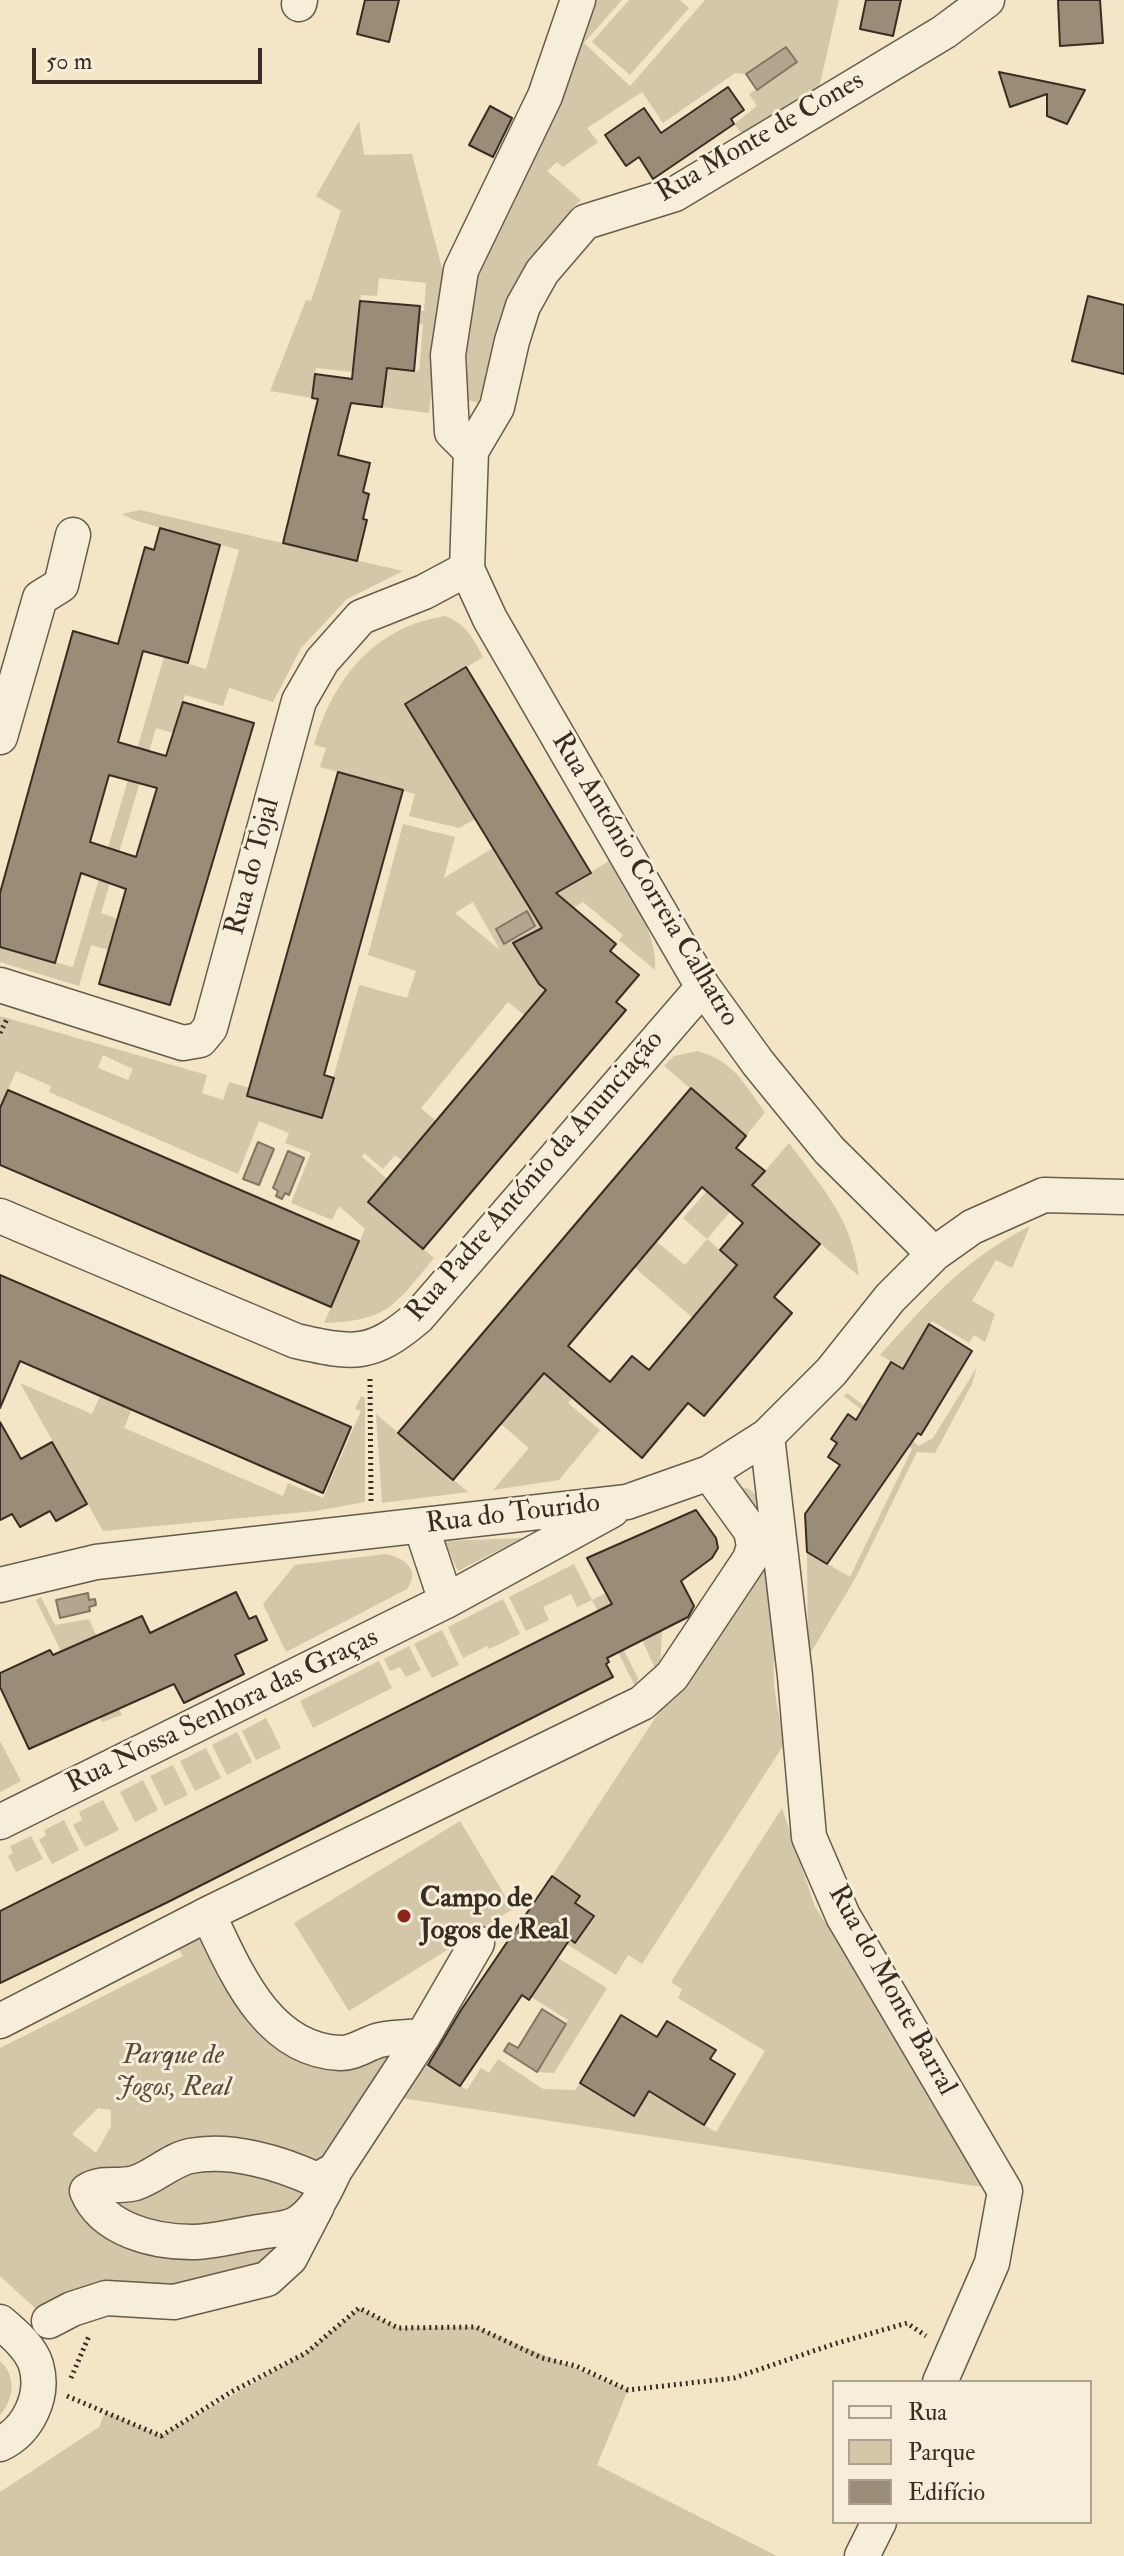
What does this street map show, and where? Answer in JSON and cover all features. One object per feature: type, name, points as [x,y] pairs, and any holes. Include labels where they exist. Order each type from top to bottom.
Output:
[{"type":"street","points":[[471,451],[452,432],[448,355],[461,270],[545,96],[578,0]]},
{"type":"street","name":"Rua Monte de Cones","points":[[471,451],[497,407],[523,306],[542,272],[585,222],[675,194],[944,32],[987,0]]},
{"type":"street","name":"Rua António Correia Calhatro","points":[[471,451],[467,569],[490,619],[703,987],[758,1063],[829,1150],[934,1254]]},
{"type":"street","points":[[0,737],[40,598],[61,585],[73,535]]},
{"type":"street","name":"Rua do Tojal","points":[[0,985],[183,1043],[200,1040],[210,1028],[299,701],[322,661],[361,617],[424,592],[467,569]]},
{"type":"street","name":"Rua Padre António da Anunciação","points":[[0,1216],[296,1341],[339,1351],[369,1349],[396,1335],[418,1317],[703,987]]},
{"type":"street","name":"Rua do Tourido","points":[[0,1585],[96,1562],[627,1502],[709,1473],[767,1436],[831,1372],[890,1298],[934,1254],[972,1227],[1044,1195],[1124,1197]]},
{"type":"street","name":"Rua do Monte Barral","points":[[767,1436],[795,1676],[809,1837],[843,1916],[1005,2191],[992,2263],[946,2368]]},
{"type":"street","points":[[0,2021],[208,1914],[642,1703],[672,1676],[750,1559],[754,1546],[751,1531],[709,1473]]},
{"type":"street","name":"Rua Nossa Senhora das Graças","points":[[0,1822],[446,1601],[627,1502]]},
{"type":"street","points":[[421,1526],[446,1601]]},
{"type":"street","points":[[208,1914],[247,1993],[275,2025],[305,2045],[342,2054],[380,2040],[423,2036]]},
{"type":"street","points":[[49,2321],[72,2309],[106,2298],[174,2302],[267,2279],[290,2258],[335,2170],[423,2036],[477,1943]]},
{"type":"street","points":[[318,2205],[295,2225],[213,2241],[190,2242],[137,2234],[116,2224],[93,2205],[87,2191],[97,2184],[121,2186],[135,2183],[189,2156],[231,2155],[291,2168],[317,2180],[335,2170]]},
{"type":"street","points":[[0,2322],[18,2337],[36,2364],[38,2392],[29,2420],[11,2439],[0,2444]]},
{"type":"street","points":[[862,2556],[878,2524]]},
{"type":"path","points":[[371,1403],[371,1499]]},
{"type":"path","points":[[69,2381],[106,2298]]},
{"type":"path","points":[[63,2394],[161,2436],[231,2392],[306,2353],[359,2308],[398,2328],[476,2327],[542,2358],[576,2366],[628,2390],[734,2378],[907,2323],[946,2368]]},
{"type":"green space","points":[[593,0],[622,0],[584,43],[630,86],[705,0],[839,0],[819,88],[743,135],[734,124],[757,106],[749,94],[796,63],[787,47],[746,74],[735,73],[663,123],[642,92],[587,128],[598,142],[563,167],[557,162],[547,171],[581,200],[570,211],[533,266],[488,405],[468,400],[460,355],[476,278]]},
{"type":"green space","points":[[629,0],[680,0],[689,8],[630,75],[592,42]]},
{"type":"green space","points":[[359,121],[364,155],[412,154],[443,272],[429,413],[382,407],[387,368],[419,371],[423,324],[418,324],[419,311],[424,311],[426,283],[379,278],[377,296],[361,295],[352,372],[316,368],[312,398],[270,391],[306,300],[311,301],[341,211],[316,196]]},
{"type":"green space","points":[[140,510],[403,571],[347,599],[301,648],[273,702],[229,688],[223,706],[185,695],[173,733],[156,728],[101,913],[118,919],[109,950],[91,945],[79,986],[0,962],[0,947],[73,967],[164,657],[206,669],[239,550],[122,514]]},
{"type":"green space","points":[[445,616],[464,627],[483,657],[406,704],[475,819],[459,828],[409,816],[415,794],[320,767],[326,748],[314,745],[332,699],[360,660],[377,644],[397,632]]},
{"type":"green space","points":[[403,824],[455,837],[444,878],[493,848],[530,909],[609,861],[641,913],[655,955],[655,970],[619,940],[623,935],[583,902],[520,941],[570,963],[525,1016],[508,1002],[421,1108],[436,1121],[403,1161],[395,1155],[383,1169],[364,1153],[362,1157],[387,1179],[368,1202],[434,1258],[399,1299],[377,1314],[346,1322],[324,1323],[365,1229],[339,1206],[332,1220],[291,1203],[311,1153],[285,1143],[289,1133],[259,1121],[238,1174],[49,1092],[51,1086],[16,1071],[0,1108],[0,1016],[207,1075],[202,1093],[223,1100],[229,1082],[250,1088],[248,1097],[322,1118],[359,985],[407,998],[416,971],[368,955]],"holes":[[[473,902],[500,950],[455,913]],[[103,1055],[133,1069],[128,1080],[98,1068]]]},
{"type":"green space","points":[[698,1051],[730,1067],[765,1112],[746,1136],[664,1066],[674,1056]]},
{"type":"green space","points":[[789,1143],[842,1220],[859,1276],[752,1186],[707,1239],[683,1218],[706,1192],[702,1187],[717,1170],[736,1172],[753,1185]]},
{"type":"green space","points":[[1030,1226],[1012,1268],[996,1260],[972,1301],[995,1314],[985,1342],[974,1335],[969,1343],[932,1321],[903,1369],[880,1355],[948,1283],[985,1253]]},
{"type":"green space","points":[[707,1239],[737,1265],[693,1318],[634,1267],[656,1241],[685,1265]]},
{"type":"green space","points":[[977,1367],[972,1384],[935,1453],[917,1452],[855,1579],[808,1657],[807,1552],[850,1577],[912,1449],[844,1396],[847,1393],[919,1446],[933,1438]]},
{"type":"green space","points":[[544,1373],[572,1398],[568,1403],[600,1430],[559,1480],[493,1490],[529,1448],[501,1424]]},
{"type":"green space","points":[[20,1383],[92,1414],[100,1396],[132,1409],[124,1428],[283,1496],[288,1483],[323,1498],[361,1411],[355,1409],[361,1396],[365,1398],[365,1502],[316,1511],[103,1531]]},
{"type":"green space","points":[[376,1414],[468,1492],[382,1503]]},
{"type":"green space","points":[[741,1487],[755,1495],[764,1514],[770,1541],[774,1681],[785,1743],[642,1964],[628,1955],[616,1975],[565,1943],[568,1938],[576,1943],[594,1916],[575,1903],[580,1895],[552,1876],[763,1553],[734,1492]]},
{"type":"green space","points":[[523,1538],[458,1571],[444,1541]]},
{"type":"green space","points":[[386,1554],[399,1558],[411,1570],[411,1582],[407,1589],[286,1652],[263,1604],[295,1565]]},
{"type":"green space","points":[[574,1564],[592,1600],[577,1607],[571,1594],[543,1607],[549,1620],[526,1631],[509,1597]]},
{"type":"green space","points":[[606,1593],[612,1605],[603,1610],[638,1678],[636,1688],[592,1600]]},
{"type":"green space","points":[[41,1597],[55,1625],[89,1619],[97,1637],[88,1641],[122,1715],[102,1722],[79,1674],[73,1676],[36,1600]]},
{"type":"green space","points":[[503,1599],[520,1634],[463,1658],[448,1627]]},
{"type":"green space","points":[[662,1629],[660,1671],[656,1670],[642,1640]]},
{"type":"green space","points":[[442,1630],[459,1665],[432,1678],[414,1644]]},
{"type":"green space","points":[[409,1646],[421,1670],[406,1677],[400,1667],[390,1671],[384,1659]]},
{"type":"green space","points":[[379,1661],[392,1688],[313,1728],[300,1701]]},
{"type":"green space","points":[[266,1718],[281,1748],[256,1760],[242,1731]]},
{"type":"green space","points":[[237,1732],[252,1762],[227,1775],[212,1745]]},
{"type":"green space","points":[[0,1741],[21,1781],[0,1792]]},
{"type":"green space","points":[[206,1748],[221,1778],[195,1791],[180,1761]]},
{"type":"green space","points":[[173,1765],[188,1795],[165,1806],[150,1776]]},
{"type":"green space","points":[[143,1780],[158,1810],[135,1822],[120,1792]]},
{"type":"green space","points":[[103,1800],[119,1830],[85,1847],[73,1825],[82,1820],[79,1812]]},
{"type":"green space","points":[[782,1808],[815,1907],[905,2043],[989,2188],[401,2098],[425,2063],[467,2090],[481,2068],[489,2073],[498,2059],[543,2089],[575,2090],[580,2083],[634,2116],[649,2091],[716,2132],[765,2051],[678,1998],[682,1989],[671,1982]]},
{"type":"green space","points":[[64,1820],[79,1850],[52,1864],[39,1840],[46,1835],[44,1830]]},
{"type":"green space","name":"Campo de Jogos de Real","points":[[460,1821],[513,1909],[349,2011],[294,1923]]},
{"type":"green space","points":[[31,1836],[43,1859],[16,1872],[8,1856],[13,1853],[10,1846]]},
{"type":"green space","name":"Parque de Jogos, Real","points":[[216,1928],[305,2045],[423,2036],[290,2257],[49,2321],[0,2276],[0,2048],[183,1956],[176,1945]],"holes":[[[98,2108],[111,2110],[111,2126],[96,2153],[72,2134]]]},
{"type":"green space","points":[[558,1958],[607,1988],[554,2073],[537,2072],[568,2020],[531,1997]]},
{"type":"green space","points":[[359,2308],[398,2328],[476,2327],[628,2390],[597,2465],[777,2556],[0,2556],[0,2492],[99,2427],[105,2412],[161,2436],[306,2353]]},
{"type":"green space","points":[[0,2361],[9,2374],[12,2388],[0,2415]]},
{"type":"shaded area","points":[[786,47],[797,62],[757,90],[746,74]]},
{"type":"shaded area","points":[[527,911],[535,926],[504,944],[496,929]]},
{"type":"shaded area","points":[[258,1142],[274,1149],[259,1185],[243,1179]]},
{"type":"shaded area","points":[[288,1151],[304,1158],[289,1195],[285,1193],[282,1199],[276,1196],[278,1191],[273,1188]]},
{"type":"shaded area","points":[[88,1593],[89,1600],[95,1599],[96,1605],[89,1607],[90,1611],[60,1618],[56,1600]]},
{"type":"shaded area","points":[[542,2009],[566,2024],[537,2072],[504,2051],[509,2043],[518,2048]]},
{"type":"building","points":[[365,0],[399,0],[389,42],[357,34]]},
{"type":"building","points":[[866,0],[901,0],[893,36],[860,29]]},
{"type":"building","points":[[1058,0],[1100,0],[1103,43],[1060,46]]},
{"type":"building","points":[[999,72],[1085,90],[1067,124],[1047,116],[1047,94],[1010,107]]},
{"type":"building","points":[[728,87],[744,110],[731,119],[734,124],[653,179],[639,157],[626,166],[605,135],[644,108],[661,133]]},
{"type":"building","points":[[490,106],[512,118],[493,157],[469,145]]},
{"type":"building","points":[[1088,296],[1124,305],[1124,374],[1072,361]]},
{"type":"building","points":[[360,301],[420,306],[414,371],[387,368],[382,407],[351,403],[338,455],[370,463],[363,492],[369,494],[363,519],[367,520],[357,561],[283,543],[318,399],[312,398],[315,374],[352,379]]},
{"type":"building","points":[[160,528],[220,545],[188,663],[143,651],[118,742],[166,756],[183,702],[254,723],[170,1005],[99,984],[126,889],[81,873],[55,963],[0,947],[0,893],[73,631],[118,644],[145,547],[154,550]],"holes":[[[109,775],[157,788],[136,857],[90,842]]]},
{"type":"building","points":[[466,667],[591,873],[556,893],[616,944],[610,951],[639,975],[616,1002],[626,1010],[423,1249],[368,1202],[546,990],[513,943],[542,928],[405,704]]},
{"type":"building","points":[[338,772],[403,790],[324,1075],[334,1078],[322,1118],[247,1096]]},
{"type":"building","points":[[691,1088],[746,1136],[736,1148],[765,1171],[752,1185],[820,1244],[774,1297],[792,1313],[704,1416],[688,1403],[642,1458],[544,1373],[453,1480],[398,1433]],"holes":[[[702,1187],[743,1223],[720,1250],[737,1265],[649,1370],[632,1356],[610,1382],[568,1346]]]},
{"type":"building","points":[[8,1090],[359,1241],[331,1307],[0,1165],[0,1108]]},
{"type":"building","points":[[0,1275],[351,1427],[323,1493],[20,1361],[0,1408]]},
{"type":"building","points":[[929,1324],[972,1351],[921,1435],[918,1433],[827,1564],[807,1552],[805,1514],[840,1465],[828,1457],[837,1443],[831,1439],[848,1414],[856,1420],[891,1362],[903,1369]]},
{"type":"building","points":[[0,1422],[21,1459],[52,1442],[87,1504],[56,1521],[50,1511],[20,1527],[12,1514],[0,1520]]},
{"type":"building","points":[[696,1510],[716,1538],[718,1548],[712,1558],[681,1581],[694,1606],[688,1617],[607,1658],[609,1662],[606,1664],[613,1677],[168,1902],[0,1983],[0,1911],[612,1604],[587,1558]]},
{"type":"building","points":[[236,1592],[249,1619],[256,1616],[267,1640],[235,1655],[244,1674],[184,1703],[174,1684],[29,1749],[0,1687],[0,1673],[50,1650],[53,1655],[142,1616],[150,1633]]},
{"type":"building","points":[[552,1876],[580,1896],[575,1903],[594,1916],[575,1943],[570,1939],[529,2000],[522,1995],[460,2086],[428,2065],[461,2010]]},
{"type":"building","points":[[621,2015],[657,2037],[667,2021],[716,2050],[710,2059],[735,2074],[704,2125],[649,2091],[634,2116],[580,2083]]},
{"type":"place","name":"Campo de Jogos de Real","points":[[404,1916]]}]
